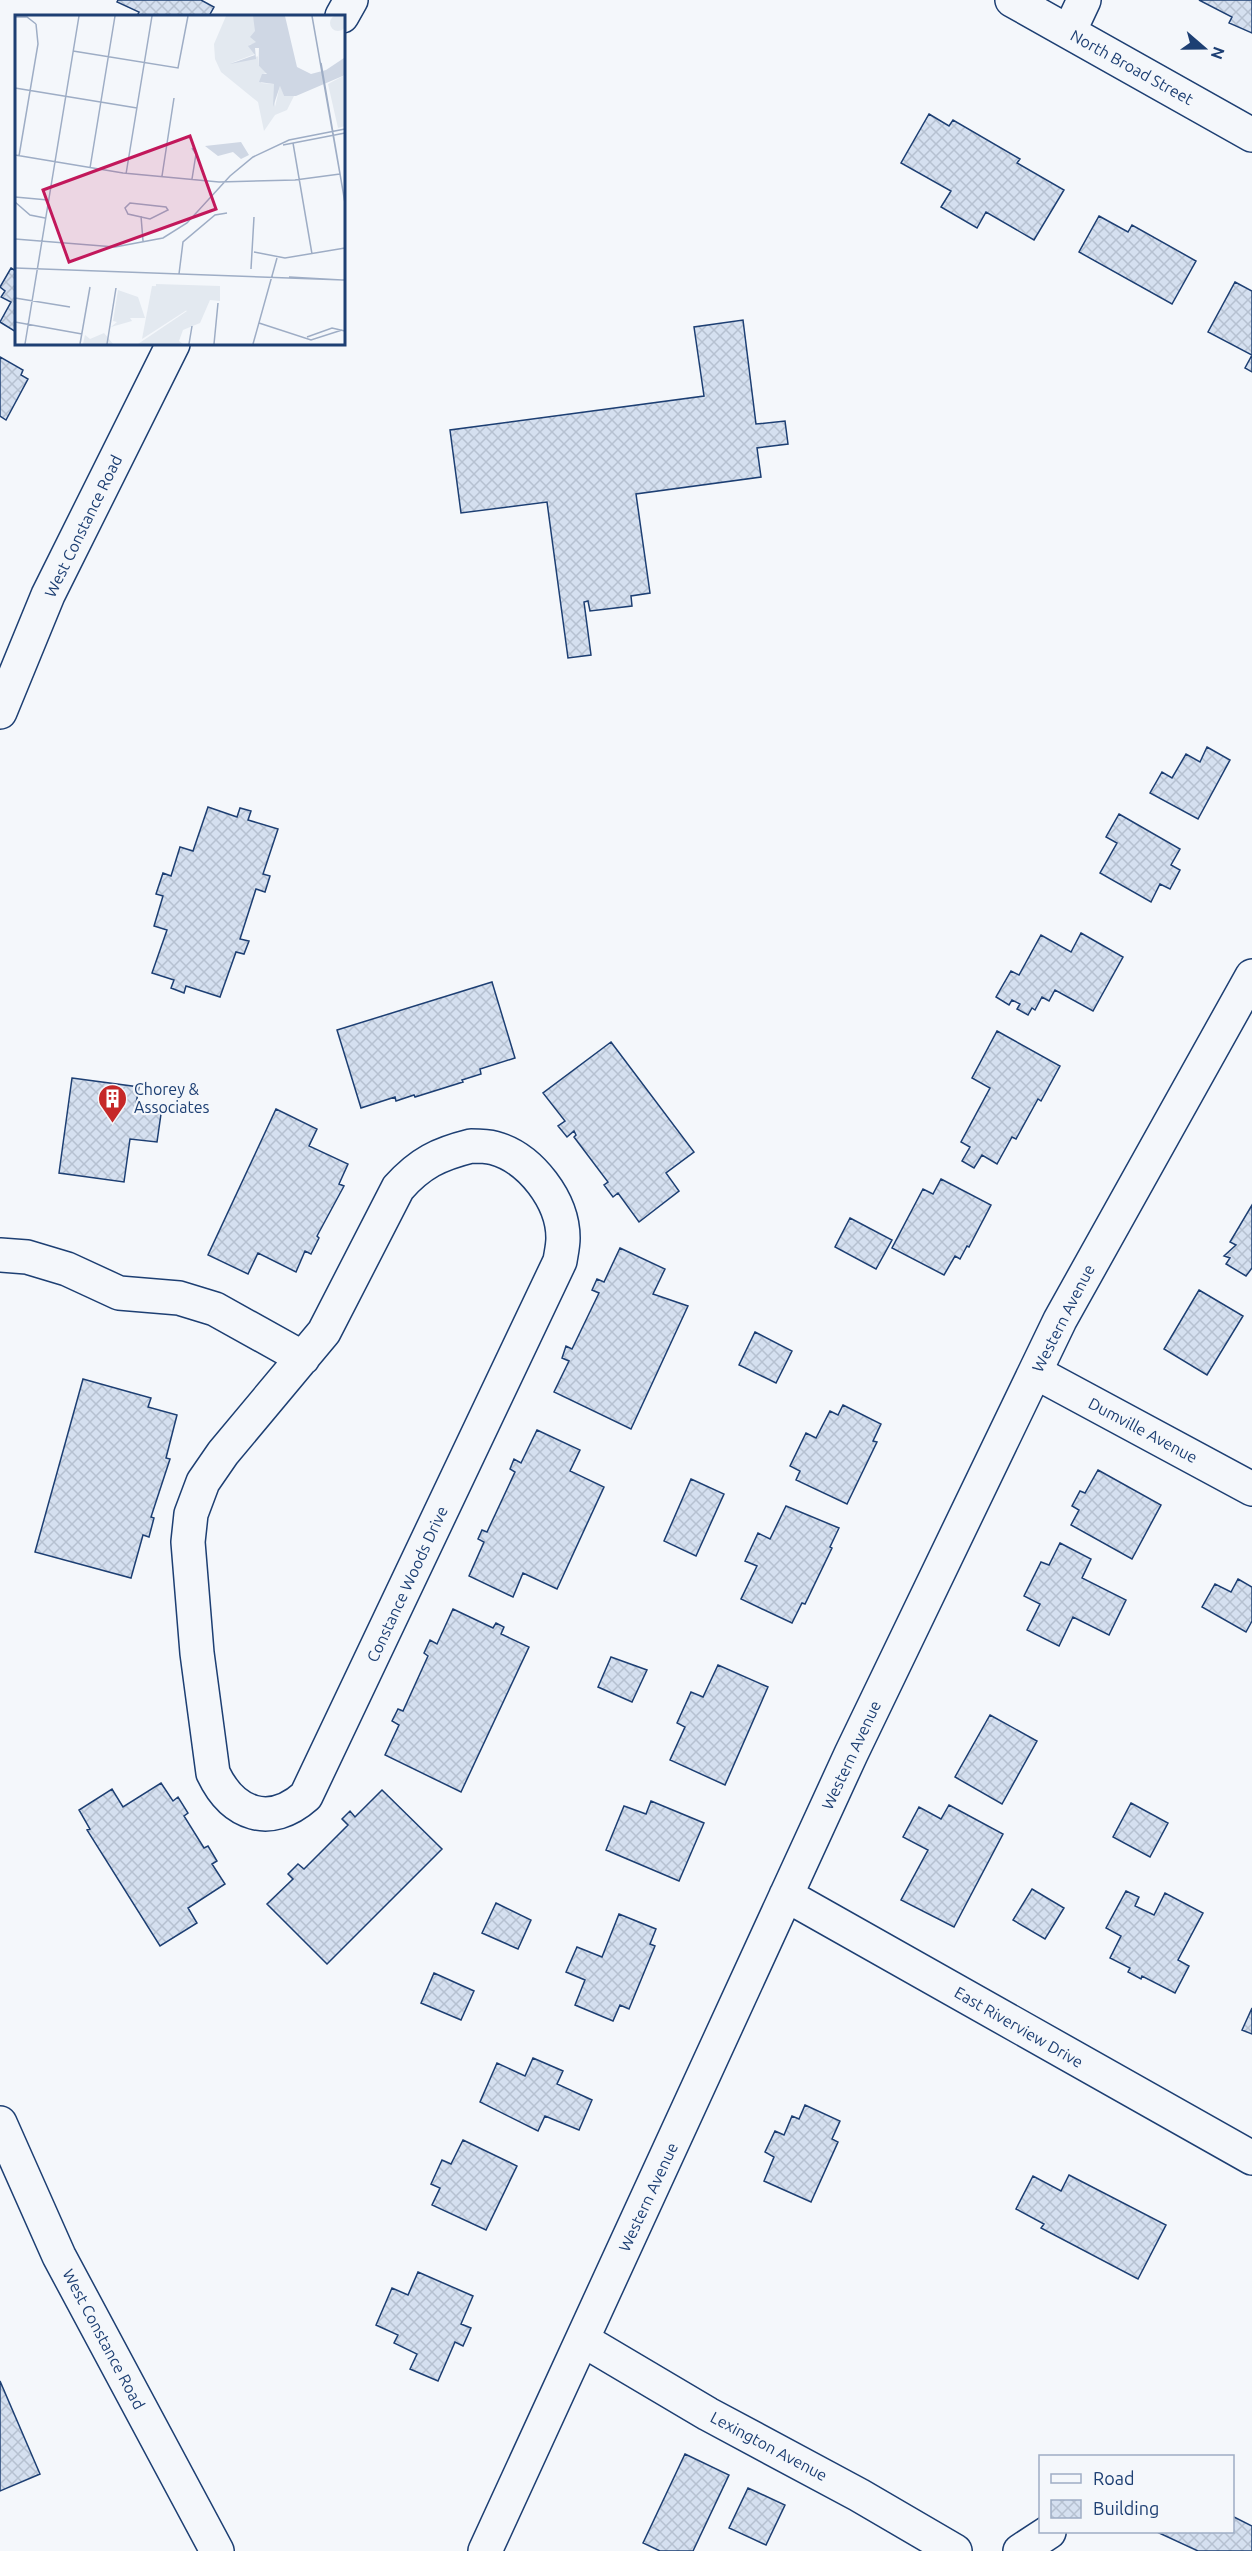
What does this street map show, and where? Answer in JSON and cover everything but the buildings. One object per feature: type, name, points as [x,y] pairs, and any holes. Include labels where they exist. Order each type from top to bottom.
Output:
[{"type":"street","points":[[343,15],[351,0]]},
{"type":"street","name":"North Broad Street","points":[[1012,0],[1252,135]]},
{"type":"street","points":[[1069,32],[1084,0]]},
{"type":"street","name":"West Constance Road","points":[[0,712],[48,595],[173,345]]},
{"type":"street","name":"Western Avenue","points":[[484,2551],[786,1895],[1035,1372],[1077,1289],[1252,976]]},
{"type":"street","name":"Constance Woods Drive","points":[[471,1146],[495,1148],[521,1162],[543,1183],[558,1210],[563,1238],[560,1261],[306,1796],[291,1810],[271,1815],[252,1812],[232,1800],[219,1786],[213,1773],[197,1653],[188,1542],[191,1514],[203,1482],[223,1453],[303,1358],[324,1332],[398,1188],[413,1171],[443,1153],[471,1146]]},
{"type":"street","points":[[0,1255],[27,1257],[67,1269],[119,1293],[179,1298],[215,1309],[303,1358]]},
{"type":"street","name":"Dumville Avenue","points":[[1035,1372],[1252,1488]]},
{"type":"street","name":"East Riverview Drive","points":[[786,1895],[1252,2158]]},
{"type":"street","name":"West Constance Road","points":[[0,2123],[59,2256],[218,2551]]},
{"type":"street","name":"Lexington Avenue","points":[[583,2340],[708,2414],[859,2495],[955,2551]]},
{"type":"street","points":[[1020,2551],[1047,2533]]},
{"type":"place","name":"Chorey & Associates","points":[[113,1124]]}]
